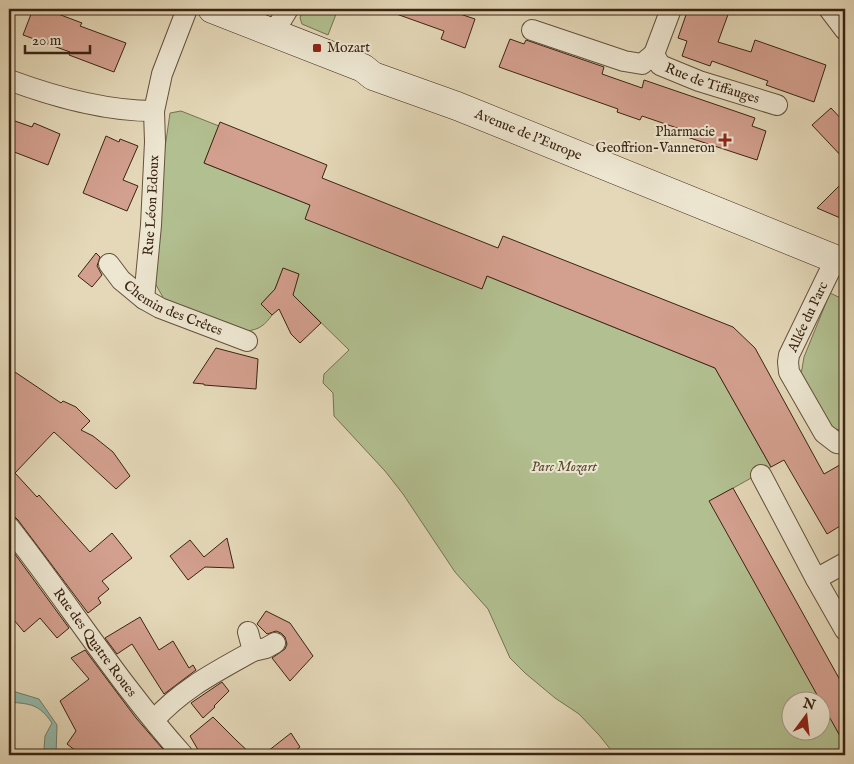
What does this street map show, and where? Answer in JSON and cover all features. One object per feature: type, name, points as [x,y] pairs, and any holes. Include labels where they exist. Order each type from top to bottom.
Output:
[{"type":"main road","name":"Avenue de l'Europe","points":[[212,9],[363,68],[373,76],[466,109],[840,260]]},
{"type":"street","name":"Rue Léon Edoux","points":[[144,299],[155,152],[154,111],[162,74],[187,9]]},
{"type":"street","points":[[274,32],[288,9]]},
{"type":"street","name":"Rue de Tiffauges","points":[[532,30],[624,61],[642,64],[654,54],[671,9]]},
{"type":"street","points":[[830,9],[845,30]]},
{"type":"street","name":"Rue de Tiffauges","points":[[654,54],[660,65],[691,78],[777,106]]},
{"type":"street","points":[[9,80],[45,93],[80,102],[135,111],[154,111]]},
{"type":"street","name":"Allée du Parc","points":[[840,260],[789,354],[788,367],[789,372],[824,433],[837,443],[845,444]]},
{"type":"street","name":"Chemin des Crêtes","points":[[109,264],[121,280],[144,299],[160,308],[247,341]]},
{"type":"street","points":[[761,475],[845,630]]},
{"type":"street","name":"Rue des Quatre Roues","points":[[9,526],[154,720],[184,755]]},
{"type":"street","points":[[816,579],[845,563]]},
{"type":"street","points":[[248,632],[253,651]]},
{"type":"street","points":[[154,720],[168,705],[212,676],[253,651],[266,648],[275,643]]},
{"type":"green space","points":[[303,9],[338,9],[328,35],[302,24],[300,18]]},
{"type":"green space","name":"Parc Mozart","points":[[181,111],[219,126],[204,163],[310,205],[482,288],[487,276],[715,368],[771,467],[710,501],[816,692],[782,692],[782,742],[832,742],[832,721],[845,745],[845,755],[615,755],[579,714],[555,698],[525,673],[510,658],[488,609],[455,572],[403,494],[385,471],[334,416],[333,393],[323,383],[324,374],[349,350],[292,294],[299,274],[283,269],[275,289],[261,304],[272,315],[261,326],[246,331],[164,299],[156,285],[154,270],[159,189],[170,113]]},
{"type":"green space","points":[[830,293],[845,300],[845,431],[835,429],[828,424],[801,375],[804,357]]},
{"type":"shaded area","points":[[9,690],[39,699],[57,725],[56,755],[42,755],[45,736],[52,723],[43,712],[34,706],[9,702]]},
{"type":"building","points":[[33,9],[45,9],[82,23],[80,26],[126,43],[114,72],[69,55],[70,52],[23,35]]},
{"type":"building","points":[[389,9],[445,9],[475,19],[465,48],[441,39],[444,31],[388,11]]},
{"type":"building","points":[[688,9],[730,9],[718,42],[751,52],[755,40],[826,65],[814,102],[766,85],[768,81],[712,61],[710,66],[682,56],[687,41],[678,38]]},
{"type":"building","points":[[510,39],[524,44],[526,40],[604,67],[602,74],[642,88],[644,80],[755,118],[752,126],[766,131],[757,160],[687,137],[689,132],[642,116],[640,120],[617,112],[618,109],[499,67]]},
{"type":"building","points":[[831,108],[845,123],[845,160],[812,125]]},
{"type":"building","points":[[9,119],[32,127],[34,123],[60,134],[48,165],[9,150]]},
{"type":"building","points":[[220,122],[327,165],[322,178],[498,248],[503,236],[733,327],[755,348],[824,474],[845,462],[845,523],[827,534],[784,460],[771,467],[715,368],[487,276],[482,289],[305,219],[310,205],[204,163]]},
{"type":"building","points":[[106,136],[119,142],[120,139],[138,146],[123,180],[138,186],[127,211],[83,193]]},
{"type":"building","points":[[845,180],[845,220],[817,208]]},
{"type":"building","points":[[96,253],[100,257],[97,266],[102,275],[92,287],[78,276]]},
{"type":"building","points":[[283,268],[299,274],[293,295],[321,323],[300,343],[291,334],[279,309],[272,315],[261,304],[275,289]]},
{"type":"building","points":[[216,348],[258,359],[256,389],[193,383]]},
{"type":"building","points":[[9,368],[61,403],[63,401],[76,407],[90,421],[81,430],[93,436],[113,452],[130,476],[116,489],[54,432],[15,473],[37,497],[39,495],[90,552],[112,533],[132,558],[102,581],[109,589],[98,598],[101,603],[88,613],[18,520],[14,516],[9,515]]},
{"type":"building","points":[[733,488],[845,689],[845,745],[832,722],[832,692],[815,692],[709,501]]},
{"type":"building","points":[[227,538],[234,568],[205,567],[188,580],[170,556],[190,540],[204,557]]},
{"type":"building","points":[[9,546],[69,628],[57,638],[40,618],[24,632],[9,614]]},
{"type":"building","points":[[266,611],[290,623],[313,656],[290,681],[272,658],[285,649],[287,644],[285,637],[276,631],[267,634],[257,624]]},
{"type":"building","points":[[140,617],[159,650],[173,641],[189,668],[193,665],[196,670],[164,694],[132,644],[117,654],[105,638]]},
{"type":"building","points":[[85,650],[136,718],[168,755],[81,755],[67,744],[76,731],[60,701],[89,679],[71,658]]},
{"type":"building","points":[[222,682],[229,691],[203,718],[191,703]]},
{"type":"building","points":[[213,717],[252,755],[201,755],[190,736]]},
{"type":"building","points":[[291,733],[300,747],[290,755],[263,755]]},
{"type":"place","name":"Mozart","points":[[317,48]]},
{"type":"place","name":"Pharmacie Geoffrion-Vanneron","points":[[725,140]]}]
